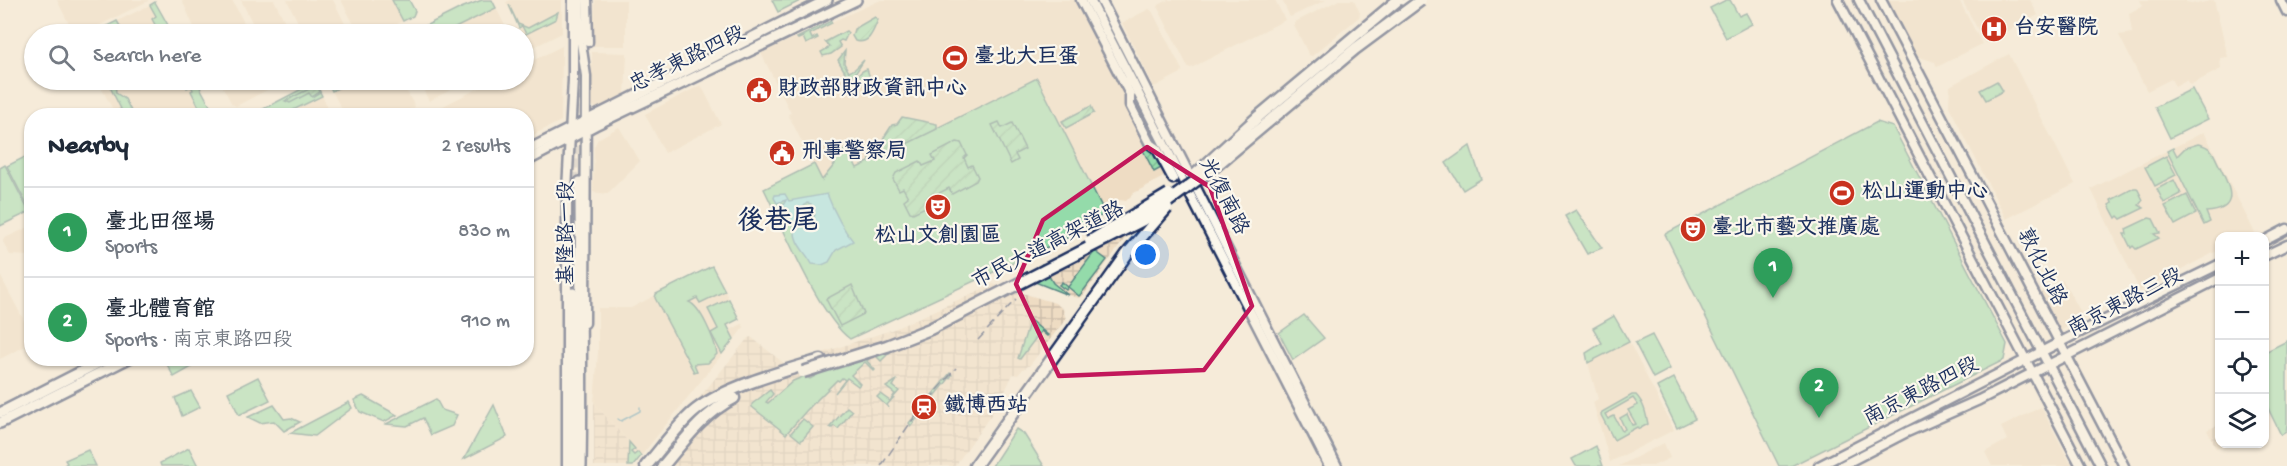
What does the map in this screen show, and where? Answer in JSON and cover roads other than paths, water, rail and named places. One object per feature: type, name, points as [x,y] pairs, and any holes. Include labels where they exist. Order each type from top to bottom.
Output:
[{"type":"highway","name":"市民大道高架道路","points":[[663,466],[714,405],[759,380],[877,342],[944,315],[1124,222],[1179,189],[1259,116],[1398,0]]},
{"type":"highway","points":[[1193,179],[1277,106],[1380,22],[1411,0]]},
{"type":"highway","name":"市民大道高架道路","points":[[646,466],[691,415],[756,388],[887,346],[930,329],[1143,220],[1185,190],[1357,47],[1421,0]]},
{"type":"highway","points":[[1234,156],[1258,128],[1324,70],[1357,47]]},
{"type":"highway","points":[[1247,120],[1277,106]]},
{"type":"highway","points":[[975,466],[1127,254],[1185,190]]},
{"type":"highway","points":[[573,466],[575,352]]},
{"type":"highway","points":[[654,466],[686,425],[714,405]]},
{"type":"main road","name":"基隆路一段","points":[[573,0],[573,80],[567,172],[581,466]]},
{"type":"main road","name":"基隆路一段","points":[[579,0],[581,43],[586,76],[586,126],[580,181]]},
{"type":"main road","points":[[587,0],[588,42]]},
{"type":"main road","name":"忠孝東路四段","points":[[569,135],[827,0]]},
{"type":"main road","name":"忠孝東路四段","points":[[586,126],[856,0]]},
{"type":"main road","name":"光復南路","points":[[1081,0],[1128,82],[1306,413]]},
{"type":"main road","name":"光復南路","points":[[1090,0],[1128,82],[1130,105],[1150,144],[1157,149],[1173,179]]},
{"type":"main road","name":"光復南路","points":[[1101,0],[1193,179],[1306,413]]},
{"type":"main road","points":[[1838,0],[2081,466]]},
{"type":"main road","name":"敦化北路","points":[[1859,0],[2101,466]]},
{"type":"main road","name":"敦化北路","points":[[1881,0],[2124,466]]},
{"type":"main road","points":[[2281,0],[2287,12]]},
{"type":"main road","points":[[569,135],[570,15]]},
{"type":"main road","points":[[534,148],[569,135]]},
{"type":"main road","points":[[534,156],[569,135]]},
{"type":"main road","points":[[567,172],[572,162],[578,160],[580,325],[575,352]]},
{"type":"main road","points":[[2269,240],[2287,230]]},
{"type":"main road","points":[[2269,254],[2287,245]]},
{"type":"main road","name":"南京東路三段","points":[[2042,353],[2215,266]]},
{"type":"main road","name":"南京東路三段","points":[[2048,364],[2215,280]]},
{"type":"main road","name":"基隆路一段","points":[[567,466],[575,352]]},
{"type":"main road","name":"南京東路四段","points":[[1819,466],[2042,353]]},
{"type":"main road","name":"南京東路四段","points":[[1841,466],[2048,364]]},
{"type":"main road","points":[[0,413],[92,366]]},
{"type":"main road","points":[[0,423],[113,366]]},
{"type":"main road","points":[[1306,413],[1329,466]]},
{"type":"main road","points":[[1306,413],[1337,466]]},
{"type":"water","points":[[785,194],[789,201],[827,194],[838,218],[853,241],[836,250],[829,262],[822,265],[812,264],[796,238],[795,227],[788,221],[782,207],[786,200],[777,203],[775,195]],"holes":[[[807,203],[811,204],[815,215],[807,225],[801,225],[799,218],[801,210]]]},
{"type":"waterway","points":[[618,419],[621,421],[640,411],[640,407]]},
{"type":"tunnel","points":[[580,129],[581,56]]},
{"type":"tunnel","points":[[574,128],[574,182]]},
{"type":"railway","points":[[978,340],[1016,299]]},
{"type":"railway","points":[[881,466],[911,422],[956,368]]},
{"type":"place","name":"台安醫院","points":[[1994,29]]},
{"type":"place","name":"臺北大巨蛋","points":[[955,58]]},
{"type":"place","name":"財政部財政資訊中心","points":[[759,90]]},
{"type":"place","name":"刑事警察局","points":[[782,153]]},
{"type":"place","name":"松山運動中心","points":[[1842,193]]},
{"type":"place","name":"松山文創園區","points":[[938,207]]},
{"type":"place","name":"臺北市藝文推廣處","points":[[1693,229]]},
{"type":"place","name":"臺北田徑場","points":[[1773,298]]},
{"type":"place","name":"鐵博西站","points":[[924,407]]},
{"type":"place","name":"臺北體育館","points":[[1819,418]]},
{"type":"district","name":"後巷尾","points":[[778,223]]}]
